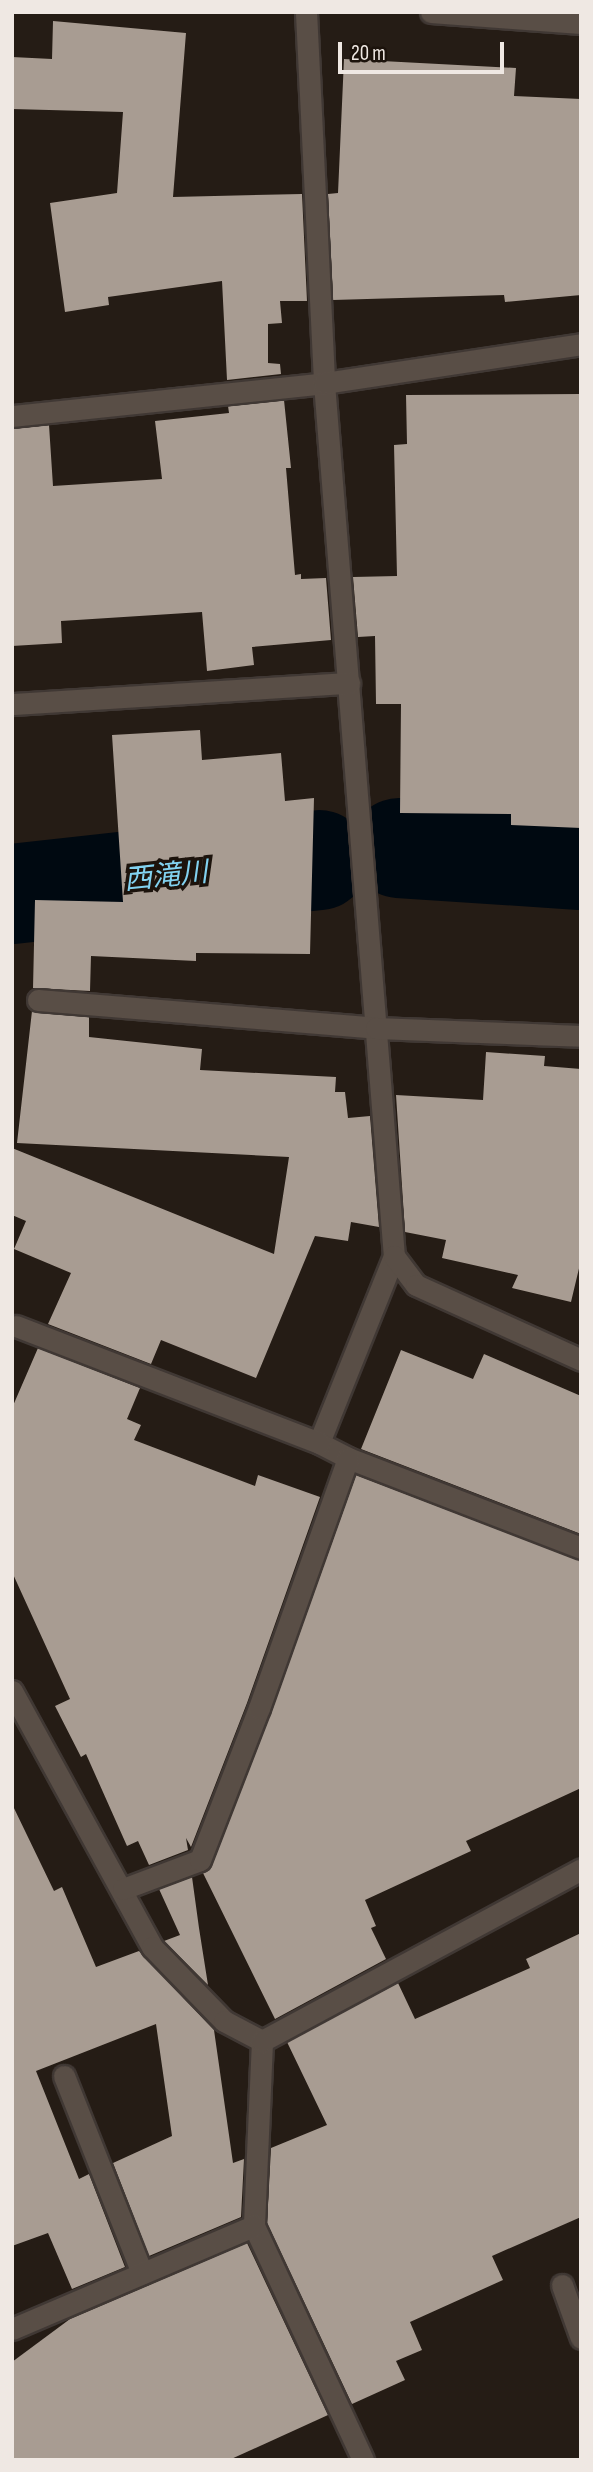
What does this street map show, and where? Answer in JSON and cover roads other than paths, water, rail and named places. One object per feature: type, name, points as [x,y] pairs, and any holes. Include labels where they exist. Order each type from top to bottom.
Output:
[{"type":"street","points":[[306,12],[324,383],[394,1256],[319,1443]]},
{"type":"street","points":[[431,12],[581,23]]},
{"type":"street","points":[[12,416],[324,383],[581,344]]},
{"type":"street","points":[[12,704],[349,683]]},
{"type":"street","points":[[38,1000],[376,1028],[581,1036]]},
{"type":"street","points":[[394,1256],[416,1285],[581,1360]]},
{"type":"street","points":[[16,1326],[581,1548]]},
{"type":"street","points":[[123,1889],[200,1860],[259,1708],[348,1458]]},
{"type":"street","points":[[12,1690],[123,1889],[152,1947],[224,2021],[262,2041]]},
{"type":"street","points":[[262,2041],[581,1869]]},
{"type":"street","points":[[262,2041],[254,2226],[363,2460]]},
{"type":"street","points":[[64,2077],[142,2273]]},
{"type":"street","points":[[12,2329],[254,2226]]},
{"type":"street","points":[[562,2285],[581,2338]]},
{"type":"waterway","name":"西滝川","points":[[399,848],[581,860]]},
{"type":"waterway","name":"西滝川","points":[[12,894],[319,860]]}]
